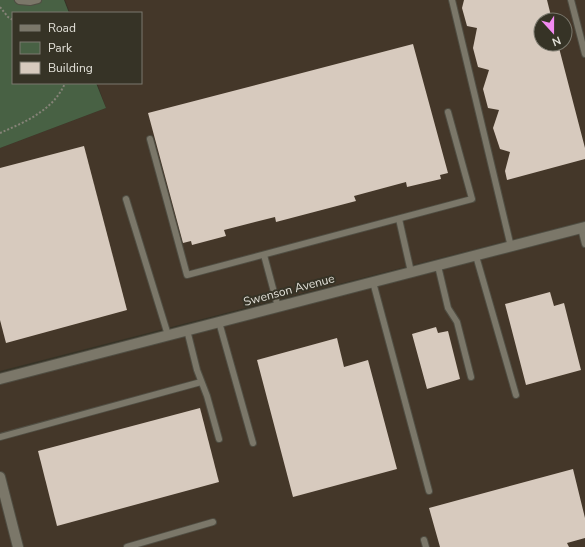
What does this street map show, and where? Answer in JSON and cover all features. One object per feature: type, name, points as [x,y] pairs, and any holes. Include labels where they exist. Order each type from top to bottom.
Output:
[{"type":"street","name":"Swenson Avenue","points":[[0,379],[583,228]]},
{"type":"street","points":[[0,477],[18,547]]},
{"type":"lane","points":[[18,0],[30,2],[38,0]]},
{"type":"lane","points":[[452,0],[511,247]]},
{"type":"lane","points":[[571,0],[585,54]]},
{"type":"lane","points":[[150,139],[187,275],[472,199],[448,112]]},
{"type":"lane","points":[[126,199],[168,335]]},
{"type":"lane","points":[[399,219],[411,272]]},
{"type":"lane","points":[[583,228],[585,244]]},
{"type":"lane","points":[[264,255],[278,307]]},
{"type":"lane","points":[[476,256],[516,395]]},
{"type":"lane","points":[[438,266],[448,308],[457,322],[471,377]]},
{"type":"lane","points":[[374,282],[429,491]]},
{"type":"lane","points":[[219,322],[253,443]]},
{"type":"lane","points":[[187,330],[197,370],[207,396],[219,439]]},
{"type":"lane","points":[[0,437],[202,382]]},
{"type":"lane","points":[[127,547],[213,522]]},
{"type":"lane","points":[[424,540],[426,547]]},
{"type":"path","points":[[0,7],[8,17],[12,19]]},
{"type":"path","points":[[0,133],[22,124],[42,112],[51,104],[64,84]]},
{"type":"shaded area","points":[[65,0],[585,0],[585,221],[0,371],[0,148],[106,108],[97,84],[142,84],[142,12],[70,12]]},
{"type":"shaded area","points":[[585,233],[585,547],[0,547],[0,384]]},
{"type":"green space","points":[[0,0],[64,0],[69,12],[12,12],[12,84],[96,84],[106,108],[0,148]]},
{"type":"building","points":[[464,0],[547,0],[550,12],[533,12],[533,52],[560,52],[585,148],[585,159],[507,180],[505,171],[510,152],[500,149],[493,128],[499,110],[488,108],[483,89],[489,70],[478,67],[473,48],[477,28],[467,26],[462,8]]},
{"type":"building","points":[[413,44],[448,173],[440,175],[441,179],[407,187],[406,182],[354,196],[356,201],[276,222],[275,217],[224,230],[226,236],[192,245],[191,241],[183,243],[148,113]]},
{"type":"building","points":[[84,146],[127,310],[6,343],[0,320],[0,168]]},
{"type":"building","points":[[550,292],[554,306],[564,303],[581,370],[526,385],[505,304]]},
{"type":"building","points":[[436,327],[438,333],[448,331],[460,379],[427,389],[412,334]]},
{"type":"building","points":[[337,338],[344,367],[368,360],[397,469],[293,497],[257,360]]},
{"type":"building","points":[[200,408],[219,482],[57,526],[38,451]]},
{"type":"building","points":[[573,469],[585,518],[585,538],[567,543],[569,547],[440,547],[429,508]]}]
